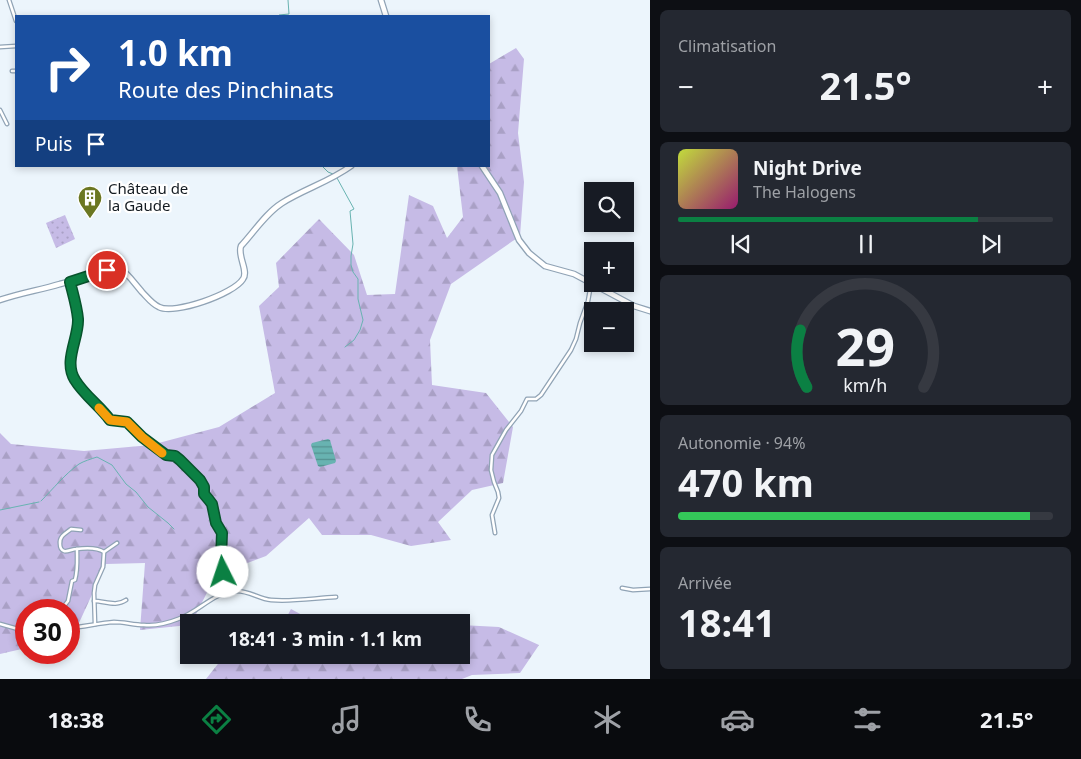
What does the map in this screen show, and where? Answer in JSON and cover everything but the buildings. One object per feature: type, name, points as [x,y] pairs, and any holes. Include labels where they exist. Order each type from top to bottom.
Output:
[{"type":"street","points":[[9,0],[15,17]]},
{"type":"street","points":[[381,0],[386,15]]},
{"type":"street","points":[[0,47],[15,46]]},
{"type":"street","points":[[0,110],[7,124]]},
{"type":"street","points":[[0,300],[70,282],[119,266],[159,308],[189,306],[215,298],[243,280],[245,274],[241,246],[269,214],[292,196],[338,175],[350,167]]},
{"type":"street","points":[[483,167],[500,193],[518,240],[529,253],[545,266],[574,274],[584,280]]},
{"type":"street","points":[[70,282],[78,319],[71,357],[75,380],[110,420],[127,422],[142,437],[166,455],[175,456],[200,480],[204,487],[204,494],[212,504],[216,523],[222,533],[221,558],[223,572],[226,580],[235,591]]},
{"type":"street","points":[[495,533],[492,515],[499,498],[491,470],[492,455],[527,399],[536,399],[542,395],[571,350],[590,292]]},
{"type":"street","points":[[607,292],[634,306],[650,311]]},
{"type":"street","points":[[81,530],[71,529],[63,534],[60,540],[61,550],[100,549],[104,552]]},
{"type":"street","points":[[104,552],[117,543]]},
{"type":"street","points":[[68,599],[78,565],[77,549]]},
{"type":"street","points":[[95,624],[95,585],[103,568],[104,552]]},
{"type":"street","points":[[622,588],[633,590],[650,589]]},
{"type":"street","points":[[80,626],[111,622],[151,625],[177,620],[218,595],[235,591],[271,600],[336,597]]},
{"type":"street","points":[[94,601],[121,604],[126,600]]},
{"type":"street","points":[[0,624],[15,628]]},
{"type":"green space","points":[[516,48],[524,59],[518,133],[524,182],[520,236],[451,284],[430,340],[432,385],[486,393],[513,427],[503,483],[472,490],[438,522],[451,540],[411,546],[371,535],[322,535],[309,518],[266,556],[216,575],[196,614],[180,614],[180,626],[140,630],[145,563],[106,564],[80,621],[80,599],[15,599],[15,651],[0,654],[0,433],[11,444],[84,451],[151,445],[219,427],[275,393],[259,306],[279,287],[276,263],[319,219],[354,255],[367,295],[395,294],[409,195],[433,206],[447,238],[463,217],[457,167],[490,167],[490,63]]},
{"type":"green space","points":[[65,215],[75,239],[56,248],[46,223]]},
{"type":"green space","points":[[291,609],[300,614],[288,614]]},
{"type":"green space","points":[[470,625],[499,627],[539,645],[520,673],[472,675],[462,679],[206,679],[218,664],[470,664]]},
{"type":"shaded area","points":[[330,440],[336,461],[335,463],[320,467],[311,445],[312,443]]},
{"type":"waterway","points":[[279,15],[289,14],[288,0]]},
{"type":"waterway","points":[[323,167],[333,174]]},
{"type":"waterway","points":[[337,178],[354,209],[350,211],[353,244],[351,265],[358,279],[358,299],[363,320],[354,340],[345,347]]},
{"type":"waterway","points":[[41,501],[74,468],[97,457],[112,465],[126,484],[136,492],[148,507],[174,529]]},
{"type":"waterway","points":[[0,510],[39,502]]},
{"type":"slow traffic","points":[[99,408],[114,422],[127,422],[162,453]]},
{"type":"place","name":"Château de la Gaude","points":[[90,219]]},
{"type":"route","points":[[107,270],[70,282],[78,319],[71,357],[73,377],[110,420],[114,422],[127,422],[142,437],[166,455],[177,457],[200,480],[204,487],[204,494],[212,504],[214,519],[222,533],[221,558],[223,572]]}]
